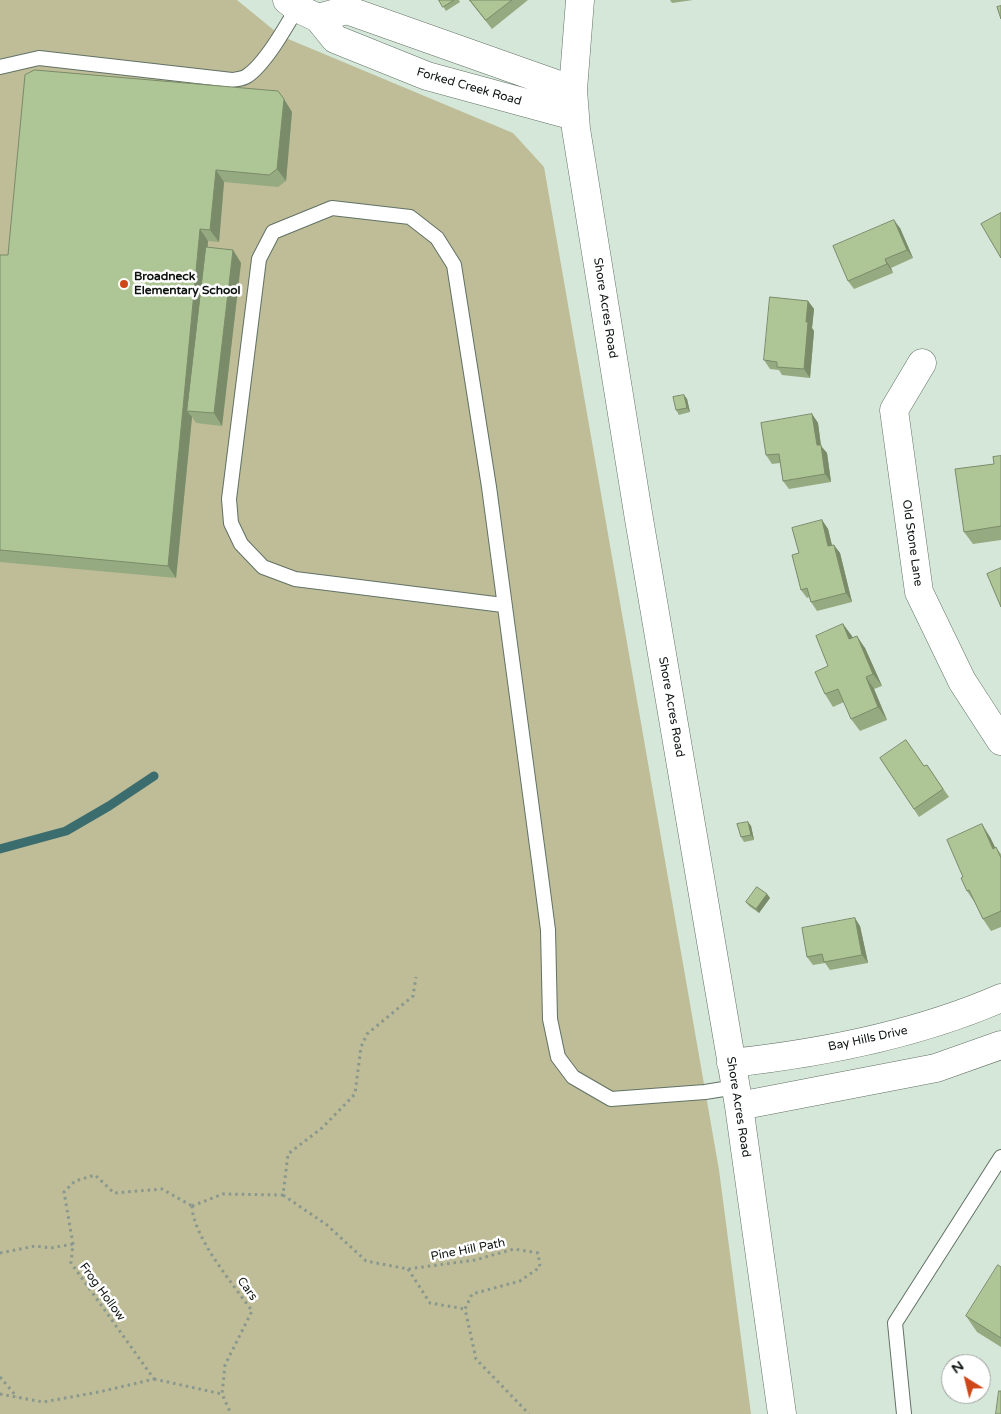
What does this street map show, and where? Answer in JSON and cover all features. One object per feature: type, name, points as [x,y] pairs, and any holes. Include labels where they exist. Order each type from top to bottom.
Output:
[{"type":"street","name":"Shore Acres Road","points":[[580,0],[573,90],[574,116],[639,519],[735,1085],[782,1414]]},
{"type":"street","points":[[301,9],[347,10],[573,90]]},
{"type":"street","name":"Forked Creek Road","points":[[301,9],[335,39],[427,76],[574,116]]},
{"type":"street","name":"Old Stone Lane","points":[[922,363],[894,410],[919,592],[962,681],[1001,741]]},
{"type":"street","name":"Bay Hills Drive","points":[[735,1085],[822,1049],[899,1034],[965,1013],[1001,998]]},
{"type":"street","points":[[735,1085],[936,1068],[1001,1045]]},
{"type":"lane","points":[[0,67],[38,58],[232,80],[246,77],[256,68],[301,9]]},
{"type":"lane","points":[[503,605],[295,579],[263,567],[241,544],[231,523],[229,499],[259,259],[273,232],[332,208],[410,217],[437,238],[454,265],[489,487],[503,605],[548,930],[550,1019],[558,1057],[573,1077],[612,1099],[662,1096],[735,1085]]},
{"type":"lane","points":[[904,1414],[895,1323],[1001,1157]]},
{"type":"path","points":[[192,1206],[224,1194],[283,1195],[288,1154],[322,1128],[355,1094],[360,1047],[368,1034],[413,996],[416,977]]},
{"type":"path","name":"Frog Hollow","points":[[154,1379],[70,1263],[73,1244],[64,1192],[75,1181],[95,1175],[114,1193],[162,1190],[192,1206]]},
{"type":"path","name":"Pine Hill Path","points":[[283,1195],[327,1225],[366,1261],[408,1269],[475,1260],[514,1250],[538,1254],[540,1267],[520,1281],[472,1294],[465,1309]]},
{"type":"path","name":"Cars","points":[[192,1206],[192,1219],[202,1238],[252,1311],[225,1364],[222,1394],[231,1414]]},
{"type":"path","points":[[0,1253],[35,1246],[51,1248],[73,1244]]},
{"type":"path","points":[[408,1269],[430,1303],[465,1309],[476,1359],[529,1414]]},
{"type":"path","points":[[0,1377],[18,1397]]},
{"type":"path","points":[[0,1394],[42,1402],[99,1392],[154,1379],[222,1394]]},
{"type":"green space","points":[[0,0],[237,0],[281,36],[513,133],[544,167],[719,1170],[751,1414],[0,1414]]},
{"type":"building","points":[[439,0],[454,0],[443,7]]},
{"type":"building","points":[[470,0],[512,0],[486,20]]},
{"type":"building","points":[[1001,6],[1001,19],[997,7]]},
{"type":"building","name":"Broadneck Elementary School","points":[[35,70],[278,91],[284,99],[277,169],[269,175],[216,170],[210,230],[200,229],[168,566],[0,550],[0,255],[8,255],[25,75]]},
{"type":"building","points":[[1001,213],[1001,258],[981,224]]},
{"type":"building","points":[[894,220],[907,250],[885,259],[887,264],[848,281],[833,246]]},
{"type":"building","points":[[206,247],[233,250],[214,413],[187,411]]},
{"type":"building","points":[[770,297],[808,301],[804,369],[777,367],[777,362],[764,360]]},
{"type":"building","points":[[684,395],[687,408],[676,410],[673,397]]},
{"type":"building","points":[[812,414],[817,445],[821,445],[825,474],[783,481],[779,454],[766,455],[761,423]]},
{"type":"building","points":[[1001,456],[1001,526],[964,532],[955,469],[994,464],[993,457]]},
{"type":"building","points":[[822,520],[828,546],[834,545],[846,593],[811,602],[807,588],[801,590],[792,555],[799,553],[792,528]]},
{"type":"building","points":[[1001,568],[1001,607],[987,574]]},
{"type":"building","points":[[843,624],[849,639],[857,636],[873,674],[866,677],[878,707],[851,719],[838,689],[825,694],[815,672],[828,666],[816,636]]},
{"type":"building","points":[[906,740],[924,766],[927,765],[943,789],[914,809],[880,758]]},
{"type":"building","points":[[748,822],[751,835],[741,837],[737,824]]},
{"type":"building","points":[[982,824],[993,849],[996,847],[1001,858],[1001,911],[983,919],[961,878],[963,877],[947,840]]},
{"type":"building","points":[[757,887],[767,894],[756,909],[746,902]]},
{"type":"building","points":[[855,918],[862,955],[824,962],[822,954],[807,957],[802,928]]},
{"type":"building","points":[[998,1265],[1001,1267],[1001,1338],[966,1316]]},
{"type":"building","points":[[999,1391],[1001,1391],[1001,1414],[996,1414]]},
{"type":"waterway","points":[[0,849],[66,831],[109,806],[154,776]]},
{"type":"place","name":"Broadneck Elementary School","points":[[124,284]]}]
